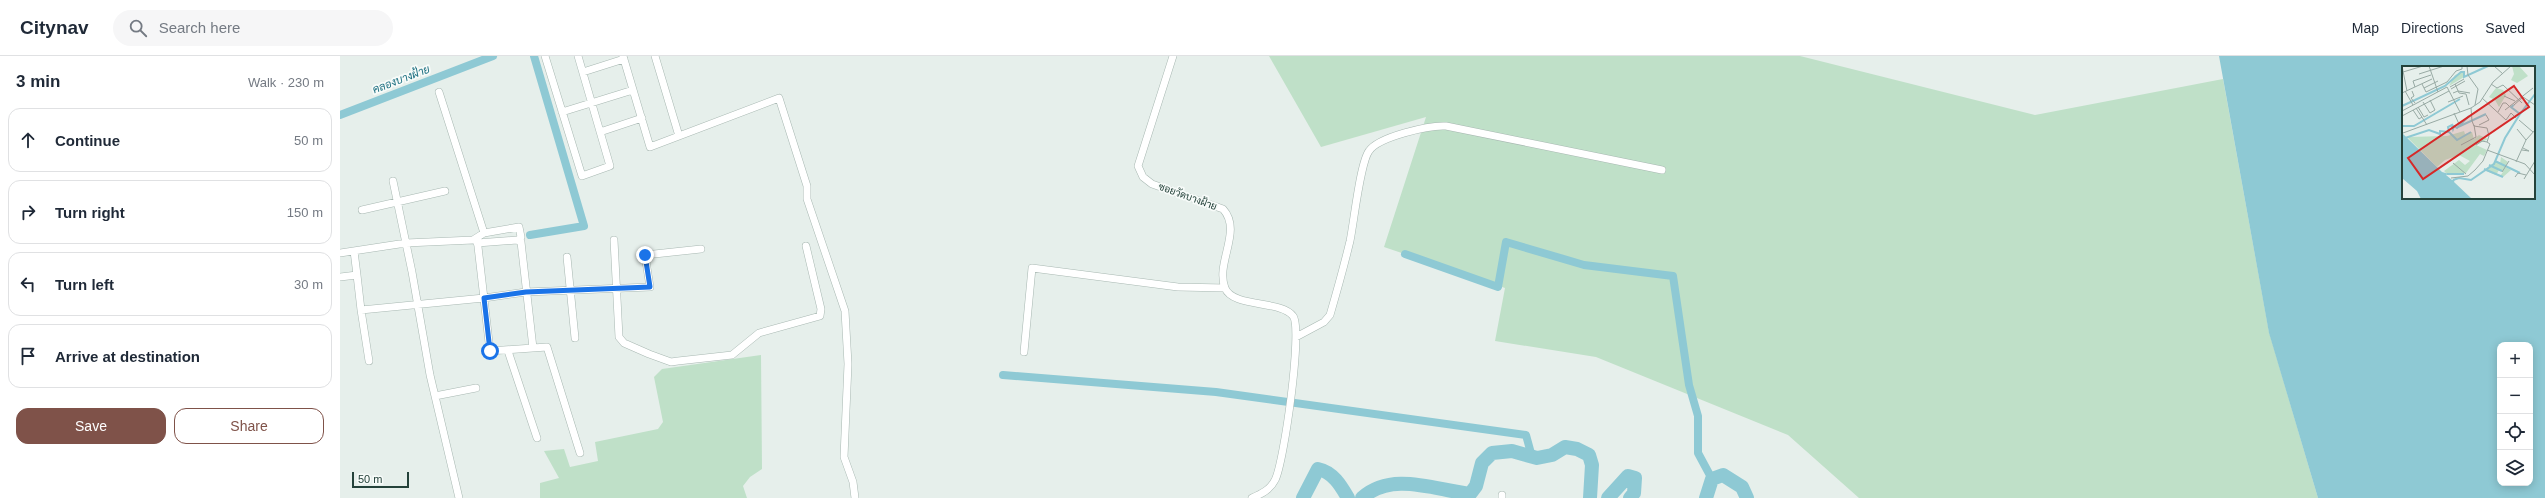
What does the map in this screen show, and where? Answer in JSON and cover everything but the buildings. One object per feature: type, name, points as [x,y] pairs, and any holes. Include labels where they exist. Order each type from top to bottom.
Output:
[{"type":"street","points":[[544,56],[582,176],[610,166],[578,56]]},
{"type":"street","points":[[655,56],[679,136]]},
{"type":"street","name":"ซอยวัดบางฝ้าย","points":[[1173,56],[1138,166],[1143,177],[1152,184],[1223,209],[1229,215],[1231,222],[1223,277],[1225,288]]},
{"type":"street","points":[[583,72],[623,58],[650,147],[779,98],[807,186],[807,199],[845,311],[848,364],[844,457],[853,482],[854,498]]},
{"type":"street","points":[[562,112],[633,90]]},
{"type":"street","points":[[439,92],[484,232]]},
{"type":"street","points":[[600,132],[642,118]]},
{"type":"street","points":[[1296,337],[1324,322],[1330,315],[1350,241],[1366,156],[1375,144],[1432,125],[1446,126],[1662,170]]},
{"type":"street","points":[[393,181],[435,396],[459,498]]},
{"type":"street","points":[[362,210],[445,190]]},
{"type":"street","points":[[521,237],[519,227],[484,232],[477,240],[490,351],[508,351],[547,347],[580,453]]},
{"type":"street","points":[[340,253],[406,243],[477,240],[520,241],[533,348]]},
{"type":"street","points":[[614,240],[619,337],[624,343],[671,362],[732,355],[759,333],[820,316],[821,309],[806,246]]},
{"type":"street","points":[[361,310],[417,303],[484,298],[526,292],[616,290],[650,287],[645,255],[701,249]]},
{"type":"street","points":[[354,251],[356,275],[369,361]]},
{"type":"street","points":[[567,257],[575,338]]},
{"type":"street","points":[[1024,352],[1032,268],[1178,287],[1225,288],[1233,297],[1288,312],[1296,321],[1296,337],[1290,408],[1278,473],[1270,487],[1252,498]]},
{"type":"street","points":[[340,277],[356,275]]},
{"type":"street","points":[[508,351],[537,438]]},
{"type":"street","points":[[435,396],[476,388]]},
{"type":"green space","points":[[1269,56],[1800,56],[2035,115],[2223,79],[2269,332],[2318,498],[1859,498],[1788,435],[1596,357],[1495,341],[1505,288],[1384,247],[1426,117],[1321,147]]},
{"type":"green space","points":[[761,355],[762,469],[750,477],[743,486],[747,498],[540,498],[540,483],[559,478],[544,451],[564,449],[570,467],[598,461],[595,442],[658,429],[663,422],[654,377],[662,369]]},
{"type":"water","points":[[2219,56],[2545,56],[2545,498],[2318,498],[2269,333]]},
{"type":"waterway","name":"คลองบางฝ้าย","points":[[340,115],[493,56]]},
{"type":"waterway","points":[[530,235],[584,226],[534,56]]},
{"type":"waterway","points":[[1405,254],[1498,287],[1506,242],[1584,265],[1673,276],[1689,385],[1698,416],[1698,453],[1712,479]]},
{"type":"waterway","points":[[1003,375],[1216,392],[1526,435],[1532,457]]},
{"type":"waterway","points":[[1362,498],[1374,490],[1387,485],[1400,484],[1414,484],[1470,494],[1476,486],[1482,463],[1492,453],[1512,451],[1537,458],[1552,455],[1565,447],[1577,449],[1589,455],[1592,465],[1590,498]]},
{"type":"waterway","points":[[1303,498],[1318,469],[1332,476],[1348,498]]},
{"type":"waterway","points":[[1706,498],[1712,479],[1723,475],[1742,487],[1747,498]]},
{"type":"waterway","points":[[1608,498],[1628,476],[1635,478],[1634,493],[1630,498]]},
{"type":"route","points":[[490,351],[484,298],[526,292],[616,290],[650,287],[645,255]]}]
